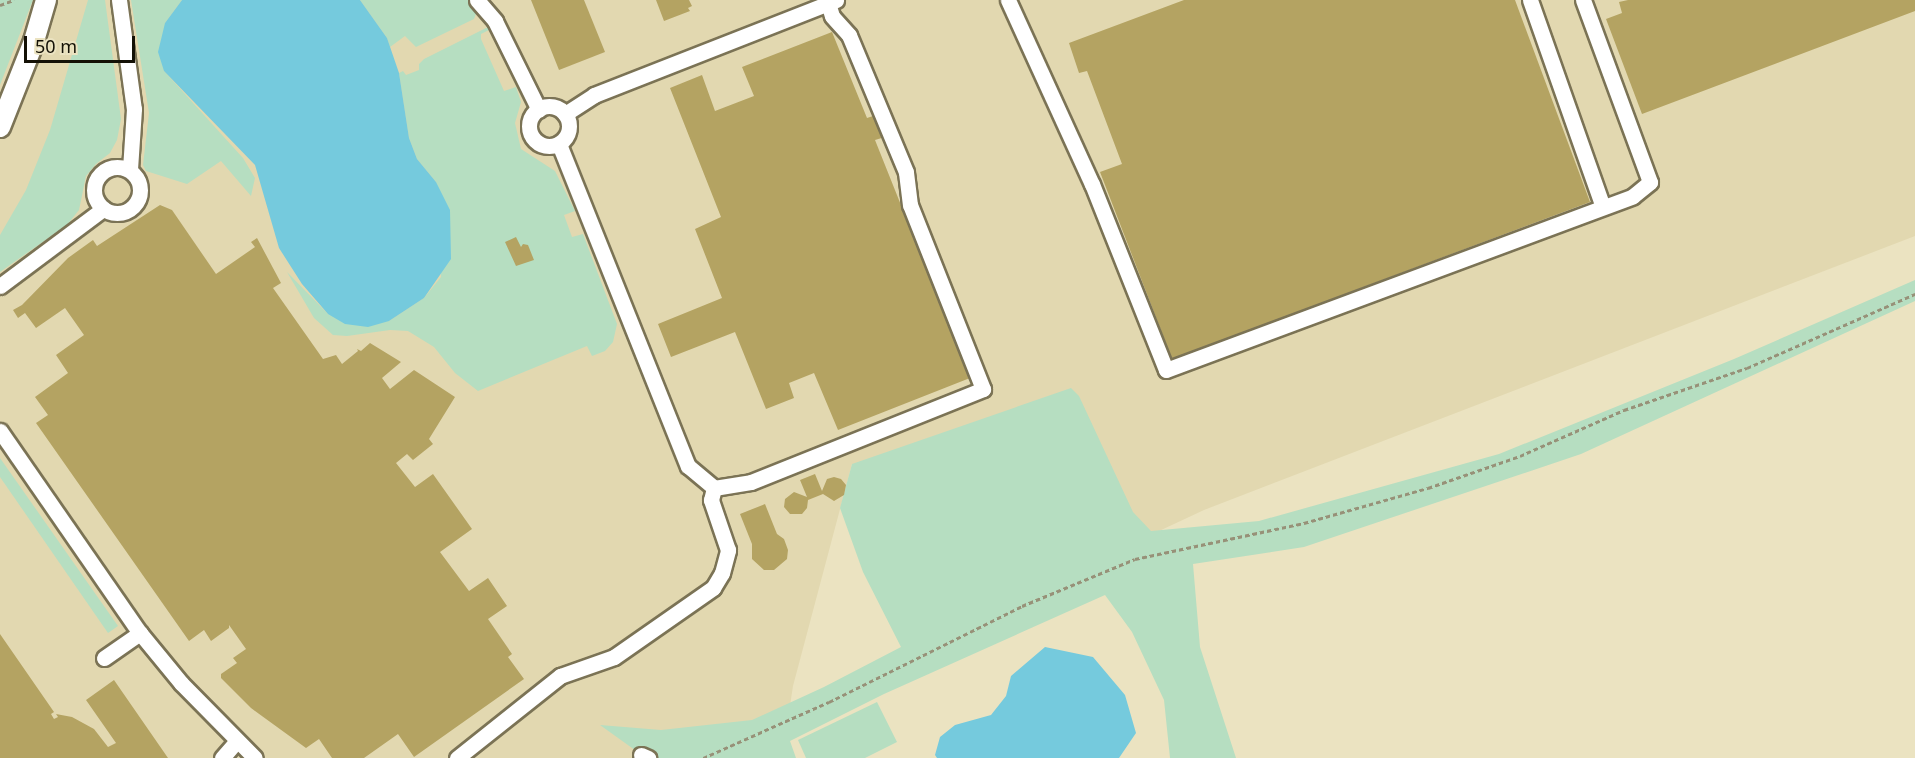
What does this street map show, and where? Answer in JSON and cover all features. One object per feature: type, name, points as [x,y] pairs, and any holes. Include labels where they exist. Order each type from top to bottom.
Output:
[{"type":"main road","points":[[0,127],[34,41],[46,0]]},
{"type":"street","points":[[119,0],[134,109],[130,170]]},
{"type":"street","points":[[477,0],[495,21],[539,110]]},
{"type":"street","points":[[1008,0],[1092,184],[1166,370],[1633,196],[1650,182],[1583,0]]},
{"type":"street","points":[[1530,0],[1603,207]]},
{"type":"street","points":[[559,144],[688,466],[714,488],[751,482],[982,389],[910,205],[906,172],[849,35],[832,16],[832,2],[594,95],[565,114]]},
{"type":"street","points":[[552,106],[565,114],[570,124],[568,133],[559,144],[547,147],[532,137],[529,129],[530,119],[539,110],[552,106]]},
{"type":"street","points":[[116,166],[130,170],[136,176],[140,191],[134,206],[119,213],[104,209],[94,198],[94,183],[97,176],[109,167],[116,166]]},
{"type":"street","points":[[0,286],[104,209]]},
{"type":"street","points":[[0,431],[140,633],[181,683],[255,758]]},
{"type":"street","points":[[457,758],[560,676],[614,657],[713,588],[722,573],[728,550],[711,500],[714,488]]},
{"type":"street","points":[[104,658],[140,633]]},
{"type":"street","points":[[222,758],[237,741]]},
{"type":"path","points":[[0,5],[14,0]]},
{"type":"path","points":[[703,758],[829,702],[1022,606],[1135,559],[1304,523],[1428,488],[1520,456],[1624,410],[1748,368],[1915,294]]},
{"type":"shaded area","points":[[0,0],[1915,0],[1915,236],[1204,510],[1127,546],[852,464],[793,686],[782,758],[0,758]]},
{"type":"green space","points":[[0,0],[33,0],[0,85]]},
{"type":"green space","points":[[88,0],[105,0],[121,119],[117,140],[110,153],[86,176],[79,210],[67,225],[0,272],[0,235],[26,190],[50,130]]},
{"type":"green space","points":[[131,0],[182,0],[165,23],[164,71],[243,158],[255,178],[251,196],[221,161],[187,184],[146,171],[143,165],[149,113]]},
{"type":"green space","points":[[360,0],[468,0],[477,11],[474,19],[416,47],[405,36],[390,47],[387,38]]},
{"type":"green space","points":[[488,27],[491,29],[481,34],[481,39],[504,91],[516,87],[521,102],[515,123],[521,149],[555,171],[575,211],[564,215],[572,237],[583,234],[617,324],[613,342],[605,351],[592,356],[587,346],[478,391],[455,373],[434,347],[408,331],[390,330],[347,336],[333,335],[314,318],[287,272],[328,314],[389,321],[424,298],[441,277],[436,182],[417,159],[409,138],[399,73],[403,71],[406,75],[419,70],[419,64],[424,59]]},
{"type":"green space","points":[[1915,280],[1915,301],[1581,454],[1304,547],[1193,564],[1200,647],[1236,758],[1170,758],[1164,700],[1132,632],[1105,595],[884,694],[790,741],[796,758],[646,758],[600,725],[661,730],[752,720],[824,687],[901,647],[863,572],[840,508],[852,464],[1071,388],[1079,396],[1133,512],[1151,531],[1259,521],[1499,454],[1734,359]]},
{"type":"green space","points":[[0,458],[118,626],[108,633],[0,477]]},
{"type":"green space","points":[[877,702],[897,742],[865,758],[806,758],[798,740]]},
{"type":"water","points":[[182,0],[360,0],[387,38],[399,73],[409,138],[417,159],[436,182],[450,210],[451,259],[424,298],[389,321],[368,327],[345,324],[328,314],[302,284],[279,248],[255,165],[164,71],[158,52],[165,23]]},
{"type":"water","points":[[1045,647],[1093,657],[1125,695],[1136,733],[1119,758],[937,758],[935,755],[940,737],[955,725],[991,715],[1006,696],[1011,676]]},
{"type":"building","points":[[531,0],[584,0],[605,52],[559,70]]},
{"type":"building","points":[[656,0],[689,0],[692,6],[688,8],[690,11],[664,21]]},
{"type":"building","points":[[1184,0],[1515,0],[1590,202],[1172,359],[1100,172],[1122,164],[1087,71],[1079,73],[1069,43]]},
{"type":"building","points":[[1628,0],[1915,0],[1915,11],[1642,114],[1606,19],[1622,13],[1619,2]]},
{"type":"building","points":[[832,32],[867,118],[876,115],[885,137],[875,140],[970,378],[838,430],[814,373],[789,383],[794,398],[766,409],[735,332],[671,357],[658,324],[722,298],[695,229],[721,217],[670,88],[702,75],[715,111],[754,96],[742,67]]},
{"type":"building","points":[[160,205],[172,210],[216,274],[255,247],[251,242],[257,238],[281,283],[273,288],[323,359],[336,355],[342,364],[358,351],[357,349],[361,351],[370,343],[401,362],[382,378],[390,389],[414,370],[455,397],[429,439],[433,444],[413,460],[407,454],[396,463],[415,487],[433,474],[472,529],[440,552],[469,591],[488,578],[507,606],[488,619],[512,654],[508,657],[524,679],[414,757],[398,734],[364,758],[332,758],[319,739],[306,748],[251,708],[221,678],[221,674],[237,663],[233,658],[246,649],[229,625],[229,628],[211,641],[204,630],[189,641],[36,423],[48,415],[35,397],[68,373],[56,355],[84,335],[65,308],[36,328],[25,313],[18,318],[13,310],[22,305],[68,258],[93,240],[97,246]]},
{"type":"building","points":[[516,237],[521,247],[523,244],[528,245],[534,260],[516,266],[505,242]]},
{"type":"building","points":[[815,474],[822,491],[827,479],[834,477],[841,479],[846,485],[844,495],[834,501],[823,494],[808,500],[807,508],[802,514],[790,514],[784,507],[785,499],[794,492],[807,497],[800,480]]},
{"type":"building","points":[[765,504],[777,534],[784,539],[788,550],[787,559],[774,570],[764,570],[752,559],[752,544],[740,514]]},
{"type":"building","points":[[0,634],[54,712],[51,714],[54,719],[58,717],[56,714],[72,717],[94,729],[108,747],[116,743],[86,700],[114,680],[168,758],[0,758]]}]
